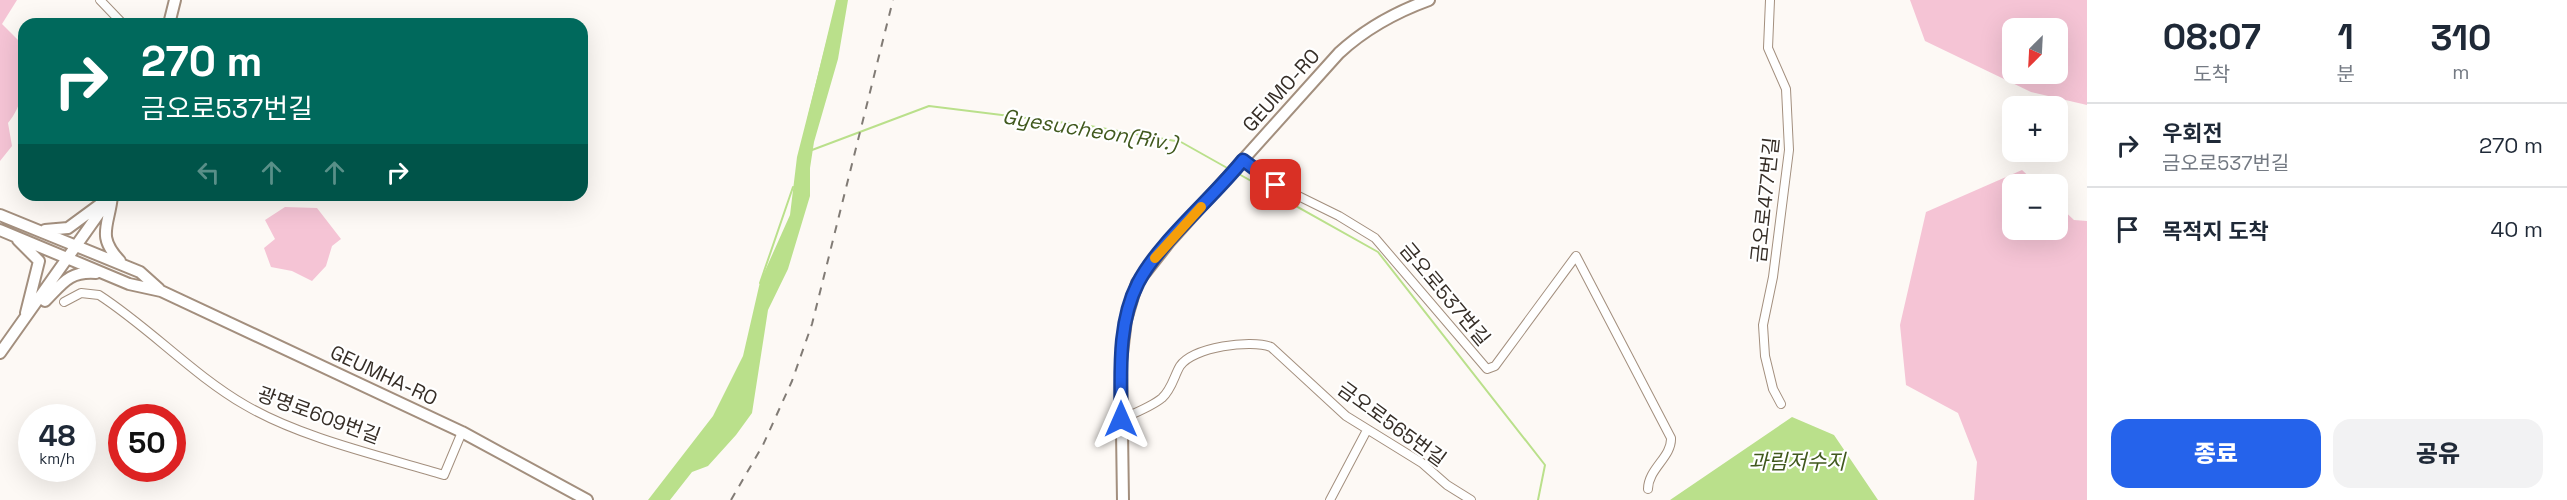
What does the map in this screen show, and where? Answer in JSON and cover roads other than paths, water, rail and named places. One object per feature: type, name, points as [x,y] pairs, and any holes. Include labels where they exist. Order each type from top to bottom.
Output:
[{"type":"main road","points":[[170,18],[175,0]]},
{"type":"main road","name":"GEUMO-RO","points":[[1123,500],[1122,339],[1137,283],[1162,250],[1350,43],[1400,11],[1429,0]]},
{"type":"main road","points":[[33,228],[57,230],[68,228],[104,201]]},
{"type":"main road","points":[[0,353],[108,201]]},
{"type":"main road","points":[[111,201],[104,235],[106,244],[126,266]]},
{"type":"main road","name":"GEUMHA-RO","points":[[0,215],[140,272],[161,291]]},
{"type":"main road","name":"GEUMHA-RO","points":[[0,230],[129,284],[161,291],[462,432],[587,500]]},
{"type":"main road","points":[[11,234],[39,261],[23,322]]},
{"type":"main road","points":[[23,322],[71,275],[81,272],[103,273]]},
{"type":"street","points":[[100,0],[117,18]]},
{"type":"street","name":"금오로477번길","points":[[1770,0],[1768,48],[1786,89],[1789,150],[1773,277],[1764,313],[1763,336],[1773,389],[1781,404]]},
{"type":"street","name":"금오로537번길","points":[[1241,162],[1276,185],[1339,216],[1375,238],[1487,369],[1495,366],[1576,256],[1671,438],[1671,446],[1649,477],[1648,489]]},
{"type":"street","name":"광명로609번길","points":[[64,302],[81,293],[99,295],[237,400],[274,420],[316,435],[444,476],[462,432]]},
{"type":"street","name":"금오로565번길","points":[[1121,419],[1162,398],[1170,388],[1180,366],[1192,355],[1235,344],[1250,343],[1271,347],[1334,407],[1367,430],[1431,468],[1447,485],[1471,500]]},
{"type":"street","points":[[1330,500],[1367,430]]},
{"type":"water","points":[[837,0],[848,0],[838,59],[814,142],[810,168],[810,196],[788,269],[768,310],[752,413],[708,466],[692,472],[670,500],[648,500],[713,416],[743,356],[760,282],[790,215],[797,157]]},
{"type":"water","name":"과림저수지","points":[[1792,417],[1834,435],[1878,500],[1670,500]]},
{"type":"waterway","points":[[808,120],[837,0]]},
{"type":"waterway","name":"Gyesucheon(Riv.)","points":[[812,150],[929,106],[1090,126],[1181,142],[1229,169]]},
{"type":"waterway","name":"Gyesucheon(Riv.)","points":[[1237,173],[1378,252],[1545,465],[1538,500]]},
{"type":"waterway","points":[[760,283],[793,187]]},
{"type":"railway","points":[[731,500],[763,445],[792,381],[812,324],[893,0]]}]
